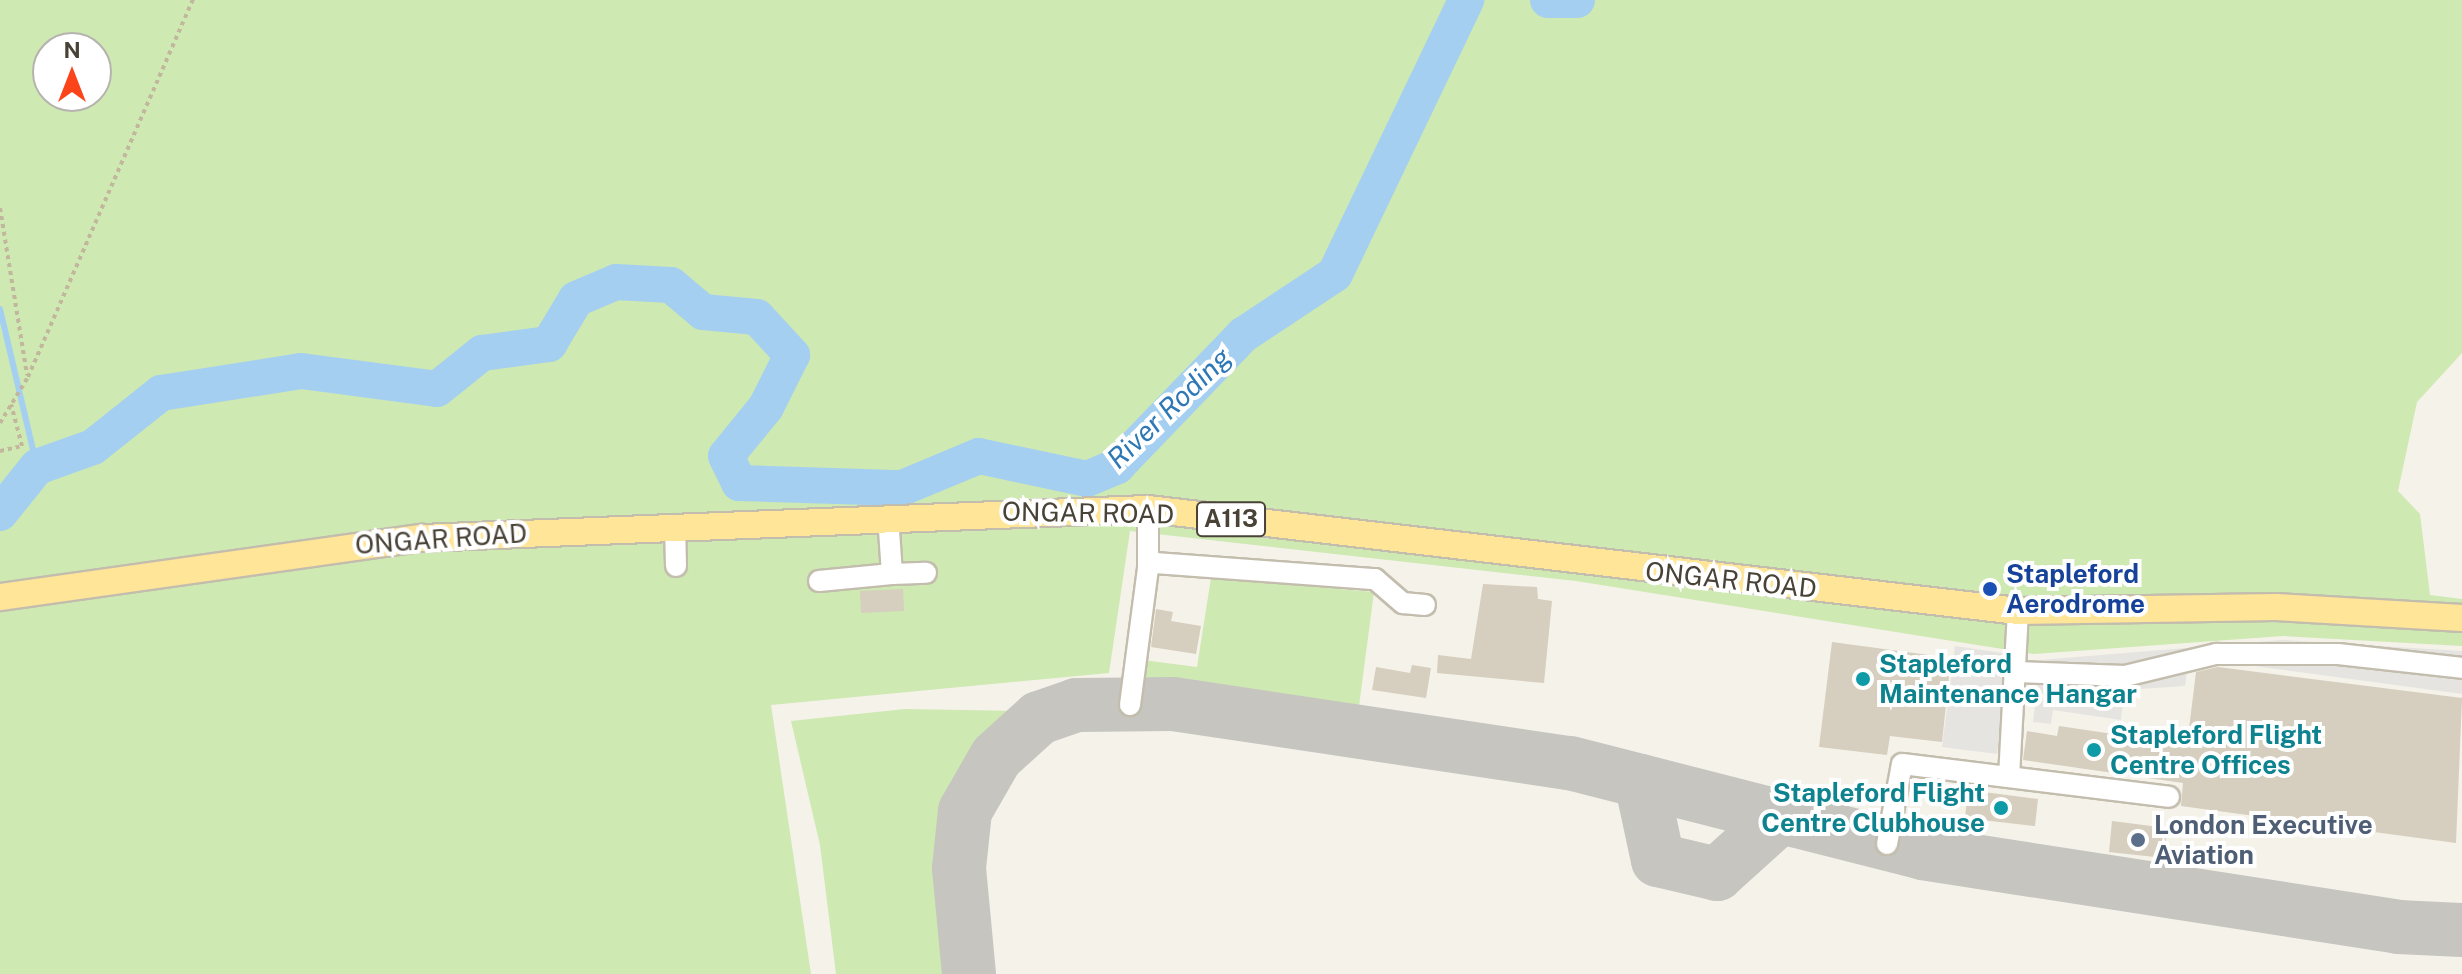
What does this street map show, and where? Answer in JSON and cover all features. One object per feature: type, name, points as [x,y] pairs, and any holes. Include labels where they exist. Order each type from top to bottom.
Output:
[{"type":"main road","name":"ONGAR ROAD","points":[[0,597],[409,539],[888,516],[1148,509],[2018,611],[2276,607],[2462,618]]},
{"type":"lane","points":[[1130,705],[1148,568],[1148,509]]},
{"type":"lane","points":[[888,516],[892,574]]},
{"type":"lane","points":[[675,525],[676,566]]},
{"type":"lane","points":[[1148,568],[1375,579],[1403,603],[1425,605]]},
{"type":"lane","points":[[819,581],[926,573]]},
{"type":"lane","points":[[2009,777],[2018,611]]},
{"type":"lane","points":[[2016,672],[2125,676],[2216,654],[2338,654],[2462,668]]},
{"type":"lane","points":[[1887,844],[1902,764],[2169,797]]},
{"type":"path","points":[[0,423],[28,377],[193,0]]},
{"type":"path","points":[[0,208],[28,377]]},
{"type":"path","points":[[0,451],[22,446],[11,404]]},
{"type":"green space","points":[[0,0],[2462,0],[2462,353],[2417,402],[2398,491],[2420,514],[2430,595],[2462,599],[2462,646],[2283,636],[2034,654],[1576,581],[1130,531],[1109,673],[771,705],[811,974],[0,974]]},
{"type":"green space","points":[[1211,578],[1374,592],[1359,706],[1141,678],[1143,660],[1197,667]]},
{"type":"green space","points":[[905,709],[1025,711],[974,752],[947,802],[944,974],[836,974],[820,845],[791,721]]},
{"type":"shaded area","points":[[2282,640],[2462,651],[2462,694],[2203,659],[2188,665],[2185,686],[2124,690],[2121,720],[2053,710],[2051,724],[2033,722],[2040,660]]},
{"type":"shaded area","points":[[1955,646],[2010,654],[1997,754],[1942,747]]},
{"type":"building","points":[[1483,584],[1537,587],[1538,599],[1552,601],[1544,683],[1437,673],[1438,655],[1471,659]]},
{"type":"building","points":[[903,589],[904,611],[861,613],[860,591]]},
{"type":"building","points":[[1156,609],[1173,612],[1171,621],[1201,626],[1196,654],[1151,647]]},
{"type":"building","name":"Stapleford Maintenance Hangar","points":[[1832,642],[1951,658],[1942,742],[1890,736],[1887,755],[1819,747]]},
{"type":"building","points":[[1412,665],[1431,668],[1426,698],[1372,690],[1376,667],[1410,673]]},
{"type":"building","points":[[2218,667],[2462,698],[2456,843],[2181,806],[2183,783],[2023,760],[2027,731],[2057,736],[2059,726],[2187,745],[2196,672]]},
{"type":"building","name":"Stapleford Flight Centre Clubhouse","points":[[1968,790],[2038,799],[2035,826],[1965,818]]},
{"type":"building","name":"London Executive Aviation","points":[[2112,821],[2167,828],[2164,858],[2109,852]]},
{"type":"waterway","name":"River Roding","points":[[0,513],[37,467],[93,447],[161,393],[301,371],[437,389],[482,353],[549,344],[576,299],[616,282],[671,285],[703,312],[757,317],[792,355],[766,407],[726,456],[739,483],[902,488],[979,456],[1087,479],[1117,466],[1243,335],[1335,274],[1466,0]]},
{"type":"waterway","name":"River Roding","points":[[1548,0],[1577,0]]},
{"type":"waterway","points":[[0,309],[37,467]]},
{"type":"taxiway","points":[[969,974],[959,868],[965,811],[996,757],[1039,718],[1076,705],[1173,704],[1570,763],[1922,853],[2398,927],[2462,930]]},
{"type":"taxiway","points":[[1641,781],[1658,860],[1717,874],[1780,817]]},
{"type":"place","name":"Stapleford Aerodrome","points":[[1990,589]]},
{"type":"place","name":"Stapleford Maintenance Hangar","points":[[1863,679]]},
{"type":"place","name":"Stapleford Flight Centre Offices","points":[[2094,750]]},
{"type":"place","name":"Stapleford Flight Centre Clubhouse","points":[[2001,808]]},
{"type":"place","name":"London Executive Aviation","points":[[2138,840]]}]
